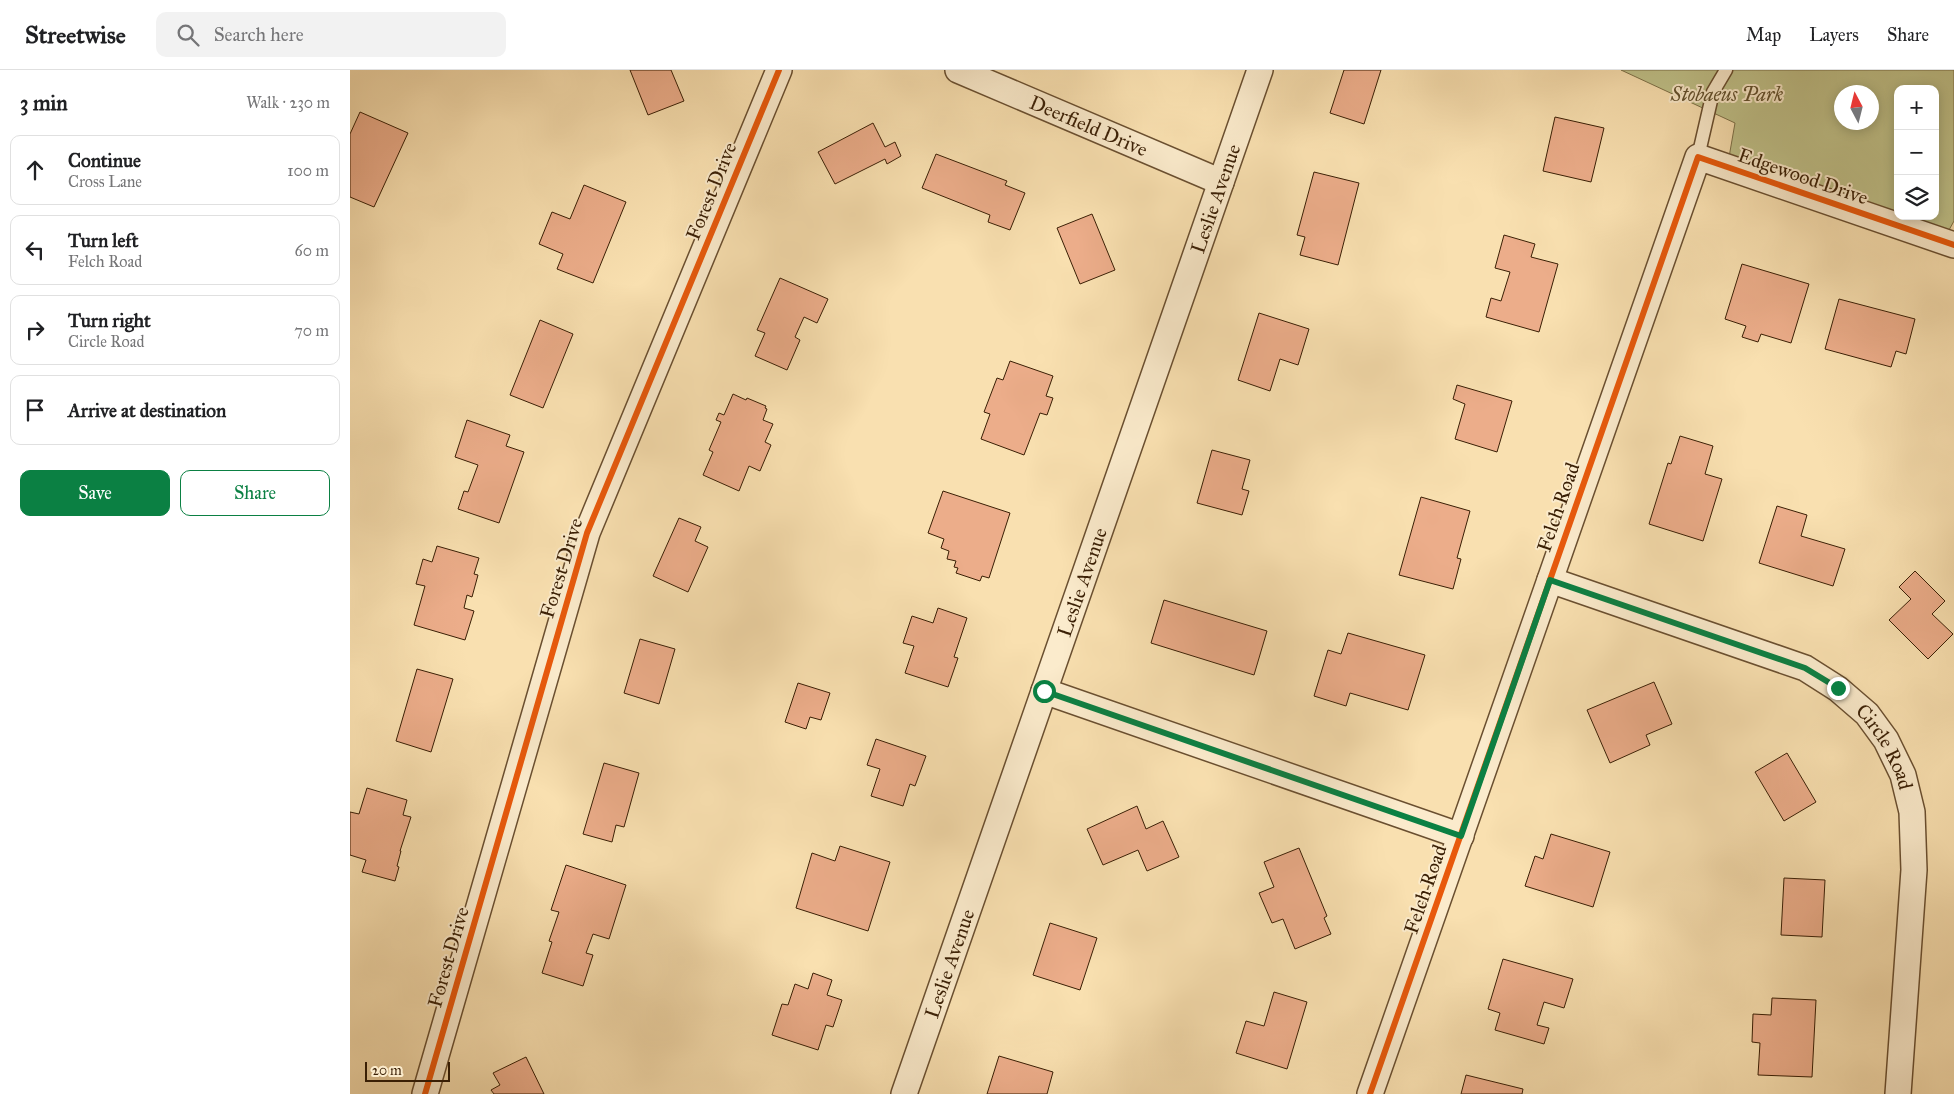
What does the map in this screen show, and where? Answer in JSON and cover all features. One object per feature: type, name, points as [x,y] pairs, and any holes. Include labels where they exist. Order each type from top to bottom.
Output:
[{"type":"street","name":"Forest Drive","points":[[425,1094],[587,533],[779,70]]},
{"type":"street","name":"Deerfield Drive","points":[[958,70],[1221,182]]},
{"type":"street","name":"Leslie Avenue","points":[[904,1094],[1260,70]]},
{"type":"street","name":"Edgewood Drive","points":[[1698,157],[1954,245]]},
{"type":"street","name":"Felch Road","points":[[1370,1094],[1698,157]]},
{"type":"street","name":"Circle Road","points":[[1550,580],[1805,668],[1838,688],[1867,714],[1886,740],[1903,775],[1912,812],[1914,870],[1898,1094]]},
{"type":"street","points":[[1044,691],[1461,836]]},
{"type":"lane","points":[[1698,157],[1713,92],[1726,70]]},
{"type":"green space","name":"Stobaeus Park","points":[[1621,70],[1954,70],[1954,221],[1944,239],[1728,163],[1735,123]]},
{"type":"building","points":[[630,70],[671,70],[684,101],[648,115]]},
{"type":"building","points":[[1344,70],[1381,70],[1364,124],[1330,113]]},
{"type":"building","points":[[360,112],[408,133],[374,207],[350,197],[350,134]]},
{"type":"building","points":[[1555,117],[1604,128],[1591,182],[1543,171]]},
{"type":"building","points":[[873,123],[885,147],[895,142],[901,156],[887,164],[885,159],[835,184],[818,152]]},
{"type":"building","points":[[936,154],[1007,181],[1005,185],[1025,193],[1010,230],[988,222],[990,215],[922,188]]},
{"type":"building","points":[[1314,172],[1359,183],[1338,265],[1300,255],[1305,237],[1297,235]]},
{"type":"building","points":[[584,185],[626,202],[593,283],[557,269],[563,254],[539,244],[552,212],[570,219]]},
{"type":"building","points":[[1092,214],[1115,270],[1080,284],[1057,228]]},
{"type":"building","points":[[1504,235],[1535,244],[1531,257],[1558,264],[1539,332],[1486,317],[1491,298],[1501,301],[1510,272],[1495,268]]},
{"type":"building","points":[[1742,264],[1809,284],[1791,343],[1761,334],[1758,342],[1742,337],[1746,326],[1725,319]]},
{"type":"building","points":[[780,278],[828,299],[817,323],[804,317],[795,337],[800,340],[787,370],[755,356],[765,333],[757,330]]},
{"type":"building","points":[[1839,299],[1915,319],[1906,354],[1896,351],[1891,367],[1825,349]]},
{"type":"building","points":[[1259,313],[1309,329],[1298,365],[1280,359],[1270,391],[1238,380]]},
{"type":"building","points":[[540,320],[573,334],[543,408],[510,395]]},
{"type":"building","points":[[1010,361],[1053,376],[1046,396],[1053,398],[1047,415],[1040,413],[1024,455],[981,439],[990,414],[984,412],[997,378],[1003,380]]},
{"type":"building","points":[[1457,385],[1512,401],[1497,452],[1455,439],[1465,404],[1453,399]]},
{"type":"building","points":[[733,394],[766,406],[765,408],[767,409],[763,420],[773,424],[765,442],[771,445],[760,471],[749,466],[739,491],[703,475],[713,452],[709,450],[721,422],[716,420],[719,413],[724,415]]},
{"type":"building","points":[[467,420],[510,435],[506,446],[524,452],[499,523],[458,509],[464,491],[468,492],[478,465],[455,457]]},
{"type":"building","points":[[1680,436],[1713,446],[1705,474],[1722,479],[1703,541],[1649,524],[1668,463],[1671,464]]},
{"type":"building","points":[[1212,450],[1250,460],[1242,489],[1249,491],[1242,515],[1197,503]]},
{"type":"building","points":[[943,491],[1010,513],[989,578],[982,576],[980,581],[956,573],[958,568],[954,567],[956,561],[947,559],[949,551],[941,548],[944,539],[928,533]]},
{"type":"building","points":[[1421,497],[1470,511],[1457,558],[1461,559],[1453,589],[1399,575]]},
{"type":"building","points":[[1777,506],[1807,515],[1801,536],[1845,549],[1833,586],[1759,563]]},
{"type":"building","points":[[679,518],[701,527],[695,541],[708,547],[688,592],[653,576]]},
{"type":"building","points":[[437,546],[479,558],[474,574],[478,575],[472,597],[467,595],[464,608],[474,611],[465,640],[414,625],[425,586],[416,584],[423,559],[432,562]]},
{"type":"building","points":[[1915,571],[1945,601],[1932,614],[1953,634],[1928,659],[1889,620],[1911,599],[1899,587]]},
{"type":"building","points":[[1164,600],[1267,631],[1254,675],[1151,643]]},
{"type":"building","points":[[938,608],[967,618],[954,657],[958,658],[948,687],[905,673],[914,646],[903,643],[912,616],[933,623]]},
{"type":"building","points":[[1348,633],[1425,655],[1408,710],[1350,693],[1346,706],[1314,696],[1328,650],[1341,654]]},
{"type":"building","points":[[640,639],[675,649],[659,704],[624,693]]},
{"type":"building","points":[[417,669],[453,679],[431,752],[396,741]]},
{"type":"building","points":[[1654,682],[1672,724],[1646,735],[1650,745],[1610,763],[1587,710]]},
{"type":"building","points":[[798,683],[830,693],[821,720],[810,717],[806,729],[785,722]]},
{"type":"building","points":[[876,739],[926,756],[915,786],[910,784],[903,806],[871,796],[880,769],[867,765]]},
{"type":"building","points":[[1787,753],[1816,802],[1784,821],[1755,772]]},
{"type":"building","points":[[604,763],[639,773],[624,827],[616,825],[612,842],[583,834]]},
{"type":"building","points":[[367,788],[407,800],[403,815],[411,817],[400,851],[397,866],[399,867],[395,881],[362,872],[366,860],[350,855],[350,812],[359,814]]},
{"type":"building","points":[[1137,806],[1146,829],[1163,821],[1179,857],[1147,871],[1138,850],[1103,865],[1087,829]]},
{"type":"building","points":[[1551,834],[1610,852],[1593,907],[1525,886],[1535,856],[1543,859]]},
{"type":"building","points":[[840,846],[890,862],[868,931],[796,908],[812,853],[835,861]]},
{"type":"building","points":[[1299,848],[1327,916],[1324,918],[1331,934],[1295,949],[1283,919],[1272,923],[1259,893],[1274,887],[1264,862]]},
{"type":"building","points":[[566,865],[626,885],[609,939],[593,934],[586,953],[593,955],[583,986],[542,973],[552,942],[549,941],[559,912],[551,910]]},
{"type":"building","points":[[1784,878],[1825,880],[1822,937],[1781,935]]},
{"type":"building","points":[[1050,923],[1097,938],[1080,990],[1033,975]]},
{"type":"building","points":[[1503,959],[1573,979],[1564,1008],[1544,1002],[1537,1025],[1549,1028],[1544,1044],[1495,1030],[1500,1013],[1488,1009]]},
{"type":"building","points":[[813,973],[832,980],[827,995],[842,1000],[833,1027],[826,1025],[818,1050],[772,1035],[782,1004],[788,1005],[795,984],[808,989]]},
{"type":"building","points":[[1274,992],[1307,1002],[1287,1069],[1236,1053],[1246,1021],[1264,1026]]},
{"type":"building","points":[[1772,998],[1816,1000],[1812,1077],[1758,1075],[1760,1043],[1752,1042],[1753,1014],[1771,1015]]},
{"type":"building","points":[[999,1056],[1053,1072],[1047,1094],[987,1094]]},
{"type":"building","points":[[526,1057],[544,1094],[494,1094],[491,1090],[500,1085],[493,1073]]},
{"type":"building","points":[[1466,1075],[1523,1089],[1522,1094],[1461,1094]]},
{"type":"cycle path","points":[[425,1094],[587,533],[779,70]]},
{"type":"cycle path","points":[[1370,1094],[1698,157],[1954,245]]},
{"type":"route","points":[[1044,691],[1461,836],[1550,580],[1805,668],[1838,688]]}]
